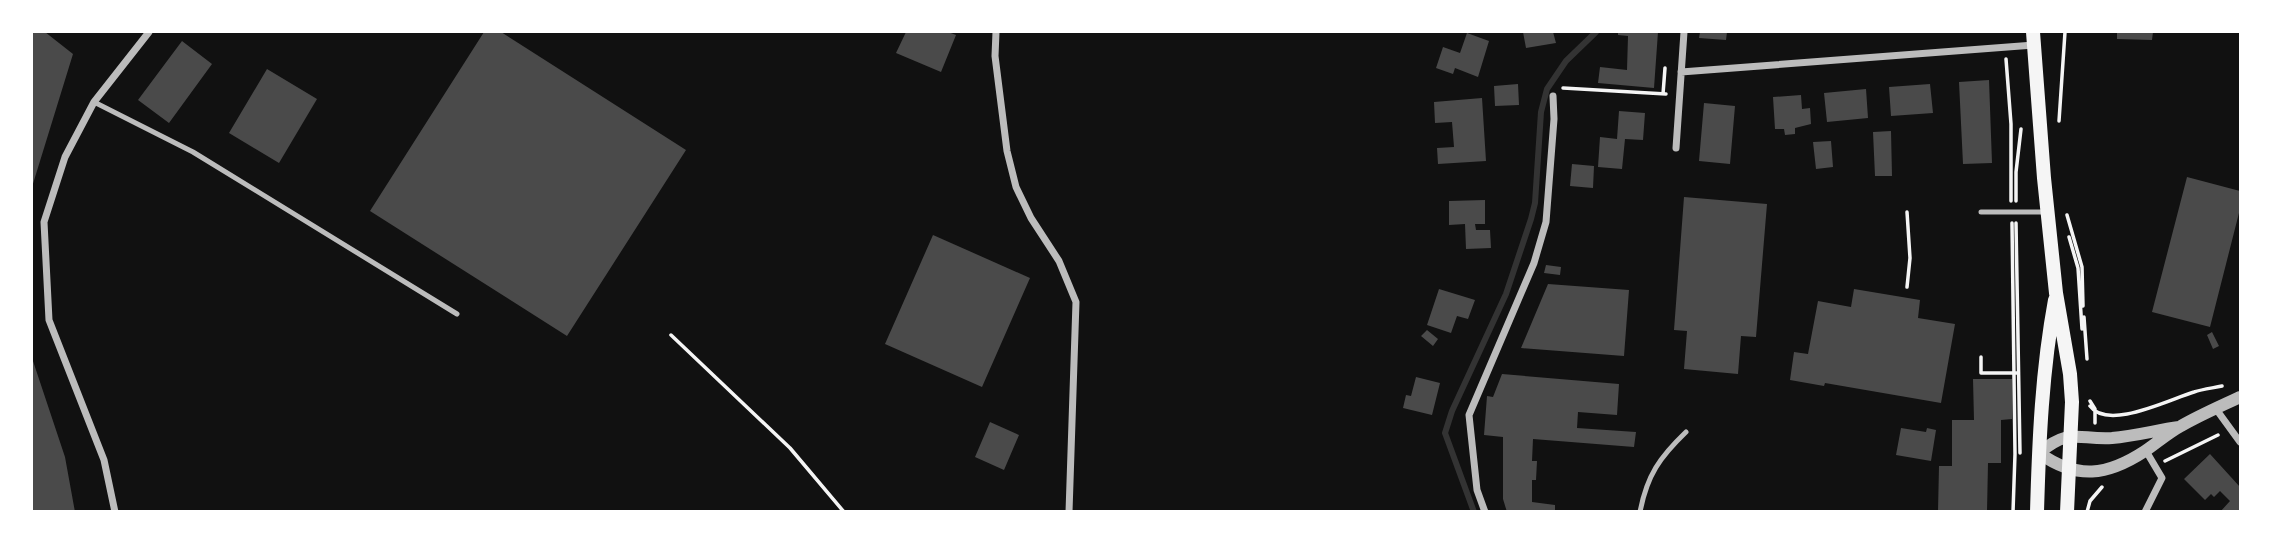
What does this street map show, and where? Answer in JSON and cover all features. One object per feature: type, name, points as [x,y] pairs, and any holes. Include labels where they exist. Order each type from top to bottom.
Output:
[{"type":"main road","points":[[2034,38],[2056,293],[2070,374],[2071,436],[2067,512]]},
{"type":"main road","points":[[2037,512],[2048,336],[2056,293]]},
{"type":"street","points":[[115,512],[104,460],[49,320],[44,222],[65,158],[94,102],[149,32]]},
{"type":"street","points":[[996,32],[995,56],[1007,151],[1016,187],[1031,218],[1059,261],[1076,302],[1069,512]]},
{"type":"street","points":[[1676,148],[1684,32]]},
{"type":"street","points":[[1681,72],[2005,47],[2034,38]]},
{"type":"street","points":[[1485,512],[1477,490],[1469,415],[1534,263],[1546,222],[1555,120],[1553,96]]},
{"type":"street","points":[[2179,427],[2112,438],[2071,436],[2055,440],[2039,453],[2070,470],[2101,471],[2122,465],[2179,427],[2241,397]]},
{"type":"street","points":[[2216,409],[2241,442]]},
{"type":"street","points":[[2145,512],[2162,478],[2146,451]]},
{"type":"lane","points":[[94,102],[193,152],[457,314]]},
{"type":"lane","points":[[1981,212],[2048,212]]},
{"type":"lane","points":[[1640,512],[1644,488],[1662,456],[1686,432]]},
{"type":"path","points":[[2005,47],[2011,124],[2020,454],[2015,512]]},
{"type":"path","points":[[1553,96],[1564,86],[1679,95]]},
{"type":"path","points":[[2053,113],[2054,125]]},
{"type":"path","points":[[2014,212],[2016,172]]},
{"type":"path","points":[[2064,203],[2082,267],[2087,361]]},
{"type":"path","points":[[1907,212],[1910,258],[1907,287]]},
{"type":"path","points":[[671,335],[790,448],[844,512]]},
{"type":"path","points":[[1981,357],[1981,373],[2017,373]]},
{"type":"path","points":[[2094,411],[2107,416],[2127,415],[2196,391],[2227,385]]},
{"type":"path","points":[[2090,401],[2097,438]]},
{"type":"path","points":[[2155,466],[2230,428]]},
{"type":"building","points":[[32,32],[45,32],[73,54],[32,187]]},
{"type":"building","points":[[484,32],[501,32],[686,150],[567,336],[370,211]]},
{"type":"building","points":[[906,32],[948,32],[956,35],[941,72],[896,53]]},
{"type":"building","points":[[1523,32],[1553,32],[1556,43],[1526,48]]},
{"type":"building","points":[[1618,32],[1658,32],[1654,88],[1598,83],[1600,67],[1627,70],[1628,36],[1618,35]]},
{"type":"building","points":[[1700,32],[1727,32],[1726,40],[1699,38]]},
{"type":"building","points":[[2117,32],[2153,32],[2152,40],[2117,39]]},
{"type":"building","points":[[1467,33],[1489,41],[1478,77],[1455,68],[1453,74],[1436,68],[1443,47],[1460,53]]},
{"type":"building","points":[[182,41],[212,64],[169,123],[138,100]]},
{"type":"building","points":[[267,69],[317,99],[279,163],[229,133]]},
{"type":"building","points":[[1989,80],[1992,163],[1963,164],[1959,82]]},
{"type":"building","points":[[1518,84],[1519,105],[1495,106],[1494,86]]},
{"type":"building","points":[[1930,84],[1933,113],[1891,116],[1889,87]]},
{"type":"building","points":[[1866,89],[1868,118],[1827,122],[1824,93]]},
{"type":"building","points":[[1801,95],[1802,109],[1810,108],[1811,124],[1795,128],[1795,134],[1785,135],[1784,129],[1775,129],[1773,97]]},
{"type":"building","points":[[1482,98],[1486,161],[1438,164],[1437,148],[1454,147],[1452,122],[1435,123],[1434,102]]},
{"type":"building","points":[[1704,103],[1735,106],[1730,164],[1699,161]]},
{"type":"building","points":[[1619,111],[1645,113],[1643,140],[1625,139],[1622,169],[1598,167],[1600,137],[1617,139]]},
{"type":"building","points":[[1891,131],[1892,176],[1875,176],[1873,132]]},
{"type":"building","points":[[1831,141],[1833,167],[1816,169],[1813,142]]},
{"type":"building","points":[[1572,164],[1594,166],[1593,188],[1570,186]]},
{"type":"building","points":[[2187,177],[2240,191],[2240,209],[2210,327],[2152,312]]},
{"type":"building","points":[[1684,197],[1767,204],[1756,337],[1741,336],[1738,374],[1684,369],[1687,331],[1674,330]]},
{"type":"building","points":[[1485,200],[1485,224],[1475,224],[1476,230],[1490,230],[1491,248],[1466,249],[1465,224],[1449,225],[1449,201]]},
{"type":"building","points":[[933,235],[1030,278],[982,387],[885,344]]},
{"type":"building","points":[[1546,265],[1561,267],[1560,275],[1544,273]]},
{"type":"building","points":[[1548,284],[1629,290],[1624,356],[1521,348]]},
{"type":"building","points":[[1439,289],[1475,300],[1468,319],[1457,316],[1451,333],[1427,325]]},
{"type":"building","points":[[1854,289],[1920,300],[1918,318],[1955,324],[1941,403],[1825,383],[1824,386],[1790,380],[1794,352],[1808,354],[1818,301],[1851,307]]},
{"type":"building","points":[[1427,330],[1438,339],[1433,346],[1421,336]]},
{"type":"building","points":[[2212,332],[2219,346],[2213,349],[2207,335]]},
{"type":"building","points":[[32,358],[65,457],[75,512],[32,512]]},
{"type":"building","points":[[1502,374],[1619,384],[1617,415],[1578,412],[1577,428],[1636,432],[1634,447],[1533,439],[1532,461],[1537,461],[1536,480],[1532,480],[1532,502],[1555,505],[1555,512],[1507,512],[1503,499],[1503,437],[1484,435],[1487,396],[1493,397]]},
{"type":"building","points":[[1416,377],[1440,383],[1432,415],[1403,408],[1406,395],[1411,396]]},
{"type":"building","points":[[1973,379],[2012,379],[2012,419],[2001,420],[2001,463],[1988,463],[1987,512],[1938,512],[1939,466],[1952,466],[1952,420],[1974,420]]},
{"type":"building","points":[[990,422],[1019,435],[1004,470],[975,457]]},
{"type":"building","points":[[1901,428],[1926,432],[1927,428],[1936,430],[1931,461],[1896,455]]},
{"type":"building","points":[[2210,454],[2240,487],[2240,512],[2220,512],[2230,501],[2220,491],[2205,500],[2184,479]]},
{"type":"waterway","points":[[1474,512],[1445,433],[1452,411],[1506,294],[1531,219],[1535,203],[1541,112],[1547,89],[1566,61],[1596,32]]}]
